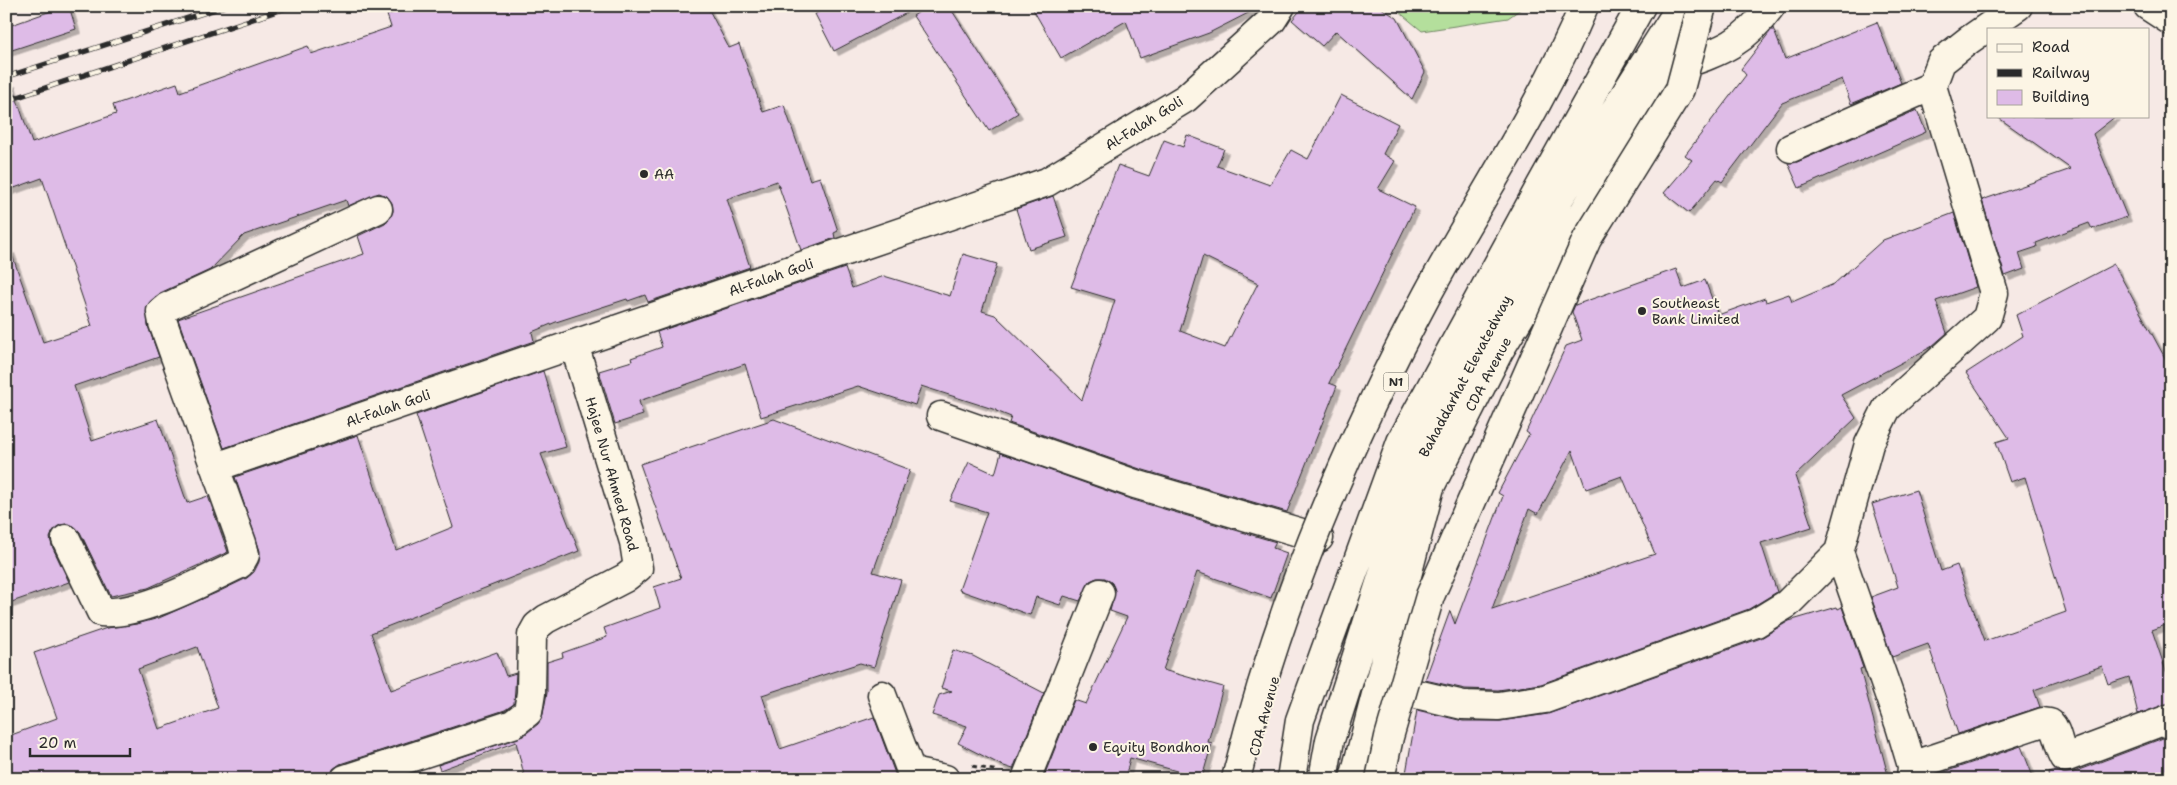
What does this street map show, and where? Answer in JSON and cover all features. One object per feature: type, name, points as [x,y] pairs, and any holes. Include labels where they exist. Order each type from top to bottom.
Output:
[{"type":"main road","name":"Al-Falah Goli","points":[[216,467],[1048,182],[1186,98],[1272,20],[1281,6]]},
{"type":"main road","points":[[1236,779],[1275,645],[1311,541],[1354,443],[1427,296],[1530,117],[1584,6]]},
{"type":"main road","name":"CDA Avenue","points":[[1247,779],[1292,612],[1319,538],[1408,358],[1594,6]]},
{"type":"main road","name":"Bahaddarhat Elevatedway","points":[[1291,779],[1300,720],[1402,442],[1540,187],[1641,6]]},
{"type":"main road","name":"Bahaddarhat Elevatedway","points":[[1323,779],[1330,740],[1422,452],[1560,197],[1681,6]]},
{"type":"main road","points":[[1380,779],[1389,737],[1430,596],[1587,239],[1680,90],[1702,6]]},
{"type":"main road","name":"CDA Avenue","points":[[1354,779],[1430,487],[1498,351],[1673,68],[1707,6]]},
{"type":"main road","points":[[1673,68],[1734,44],[1759,23],[1771,6]]},
{"type":"main road","points":[[1377,685],[1463,705],[1499,706],[1545,699],[1756,623],[1787,604],[1838,552],[1869,444],[1887,408],[1987,318],[1994,293],[1932,86],[1941,62],[2018,6]]},
{"type":"main road","points":[[2148,6],[2171,21]]},
{"type":"main road","points":[[1791,148],[1932,86]]},
{"type":"main road","points":[[66,539],[101,612],[118,612],[164,599],[240,564],[245,555],[242,543],[163,323],[161,312],[167,306],[378,209]]},
{"type":"main road","name":"Hajee Nur Ahmed Road","points":[[345,779],[513,724],[528,712],[531,693],[532,635],[537,626],[546,619],[625,578],[638,568],[634,542],[574,344]]},
{"type":"main road","points":[[940,416],[1135,484],[1319,538]]},
{"type":"main road","points":[[1838,552],[1900,726],[1912,772],[2043,722],[2050,723],[2053,727],[2059,749],[2065,758],[2171,718]]},
{"type":"main road","points":[[1026,779],[1100,593]]},
{"type":"main road","points":[[882,695],[913,776],[945,779]]},
{"type":"green space","points":[[1392,6],[1525,6],[1508,18],[1422,31]]},
{"type":"building","points":[[69,6],[76,29],[6,52],[6,27]]},
{"type":"building","points":[[412,6],[707,6],[729,48],[739,44],[763,112],[784,105],[810,180],[820,177],[838,231],[834,233],[835,238],[801,250],[777,181],[727,199],[750,267],[648,302],[645,295],[556,322],[532,332],[534,341],[224,448],[178,319],[364,254],[358,236],[385,223],[393,211],[392,203],[387,196],[379,193],[348,206],[346,200],[244,235],[210,270],[160,293],[147,306],[148,326],[159,357],[74,386],[92,441],[158,419],[187,503],[208,496],[228,552],[148,588],[111,596],[80,532],[74,526],[68,524],[60,525],[53,531],[50,538],[69,582],[6,604],[6,250],[10,249],[43,342],[92,326],[42,178],[6,191],[6,83],[11,82],[32,143],[116,114],[113,105],[177,83],[180,92],[308,46],[311,54],[391,27],[387,15]]},
{"type":"building","points":[[830,6],[920,6],[834,51],[815,14]]},
{"type":"building","points":[[928,6],[949,6],[1018,113],[989,131],[913,16]]},
{"type":"building","points":[[1031,6],[1262,6],[1209,33],[1140,58],[1126,21],[1061,58]]},
{"type":"building","points":[[1304,6],[1378,6],[1397,18],[1425,72],[1412,99],[1336,31],[1322,46],[1292,20]]},
{"type":"building","points":[[1877,22],[1901,83],[1851,104],[1842,79],[1782,103],[1722,182],[1717,179],[1689,213],[1664,193],[1692,160],[1685,155],[1746,75],[1741,69],[1773,28],[1785,59]]},
{"type":"building","points":[[1341,95],[1398,124],[1383,154],[1395,161],[1378,189],[1415,207],[1329,383],[1337,386],[1287,512],[1140,469],[1009,423],[1011,417],[996,410],[921,386],[915,405],[858,386],[761,417],[745,364],[639,401],[643,415],[615,424],[599,371],[632,361],[631,358],[662,347],[657,332],[845,268],[852,288],[884,276],[950,296],[963,254],[997,264],[982,311],[995,315],[1082,400],[1115,300],[1071,287],[1118,165],[1149,176],[1164,140],[1183,147],[1187,135],[1224,149],[1217,166],[1270,185],[1291,150],[1308,159]],"holes":[[[1203,256],[1258,283],[1225,348],[1180,331]]]},
{"type":"building","points":[[1917,110],[1926,132],[1799,188],[1788,163],[1797,162]]},
{"type":"building","points":[[1999,118],[2113,118],[2093,134],[2127,217],[2092,229],[2089,223],[2036,243],[2037,247],[2019,253],[2024,269],[2005,276],[1982,200],[2071,169]]},
{"type":"building","points":[[1053,196],[1067,237],[1029,249],[1016,209]]},
{"type":"building","points":[[1954,213],[1976,287],[1936,301],[1947,333],[1931,347],[1841,395],[1856,418],[1795,476],[1812,527],[1761,543],[1777,592],[1749,609],[1541,684],[1498,690],[1465,689],[1425,680],[1450,611],[1455,624],[1503,496],[1498,493],[1529,434],[1526,432],[1566,346],[1582,340],[1572,312],[1575,305],[1676,269],[1683,288],[1705,280],[1718,315],[1765,298],[1766,302],[1789,294],[1792,302],[1834,284],[1883,240]],"holes":[[[1572,450],[1586,489],[1622,476],[1655,554],[1492,609],[1529,509],[1538,514]]]},
{"type":"building","points":[[2114,264],[2171,369],[2171,549],[2165,559],[2171,575],[2171,623],[2152,630],[2171,686],[2171,703],[2138,714],[2129,677],[2108,684],[2102,666],[2034,690],[2040,707],[1958,734],[1928,644],[1892,657],[1871,597],[1898,587],[1872,504],[1916,490],[1941,571],[1957,565],[1985,641],[2066,612],[2025,477],[2010,482],[1996,442],[2009,438],[1966,373],[2023,336],[2016,315]]},
{"type":"building","points":[[543,371],[566,447],[541,454],[579,551],[371,633],[391,690],[497,652],[506,676],[516,673],[514,704],[505,710],[340,764],[333,769],[330,779],[6,779],[6,737],[57,718],[34,653],[107,628],[137,624],[159,618],[247,578],[254,572],[259,562],[260,551],[235,477],[358,435],[396,550],[453,527],[416,415]],"holes":[[[197,647],[218,708],[159,729],[138,669]]]},
{"type":"building","points":[[774,419],[910,470],[873,572],[901,580],[874,667],[860,663],[762,695],[780,749],[874,717],[897,779],[525,779],[516,742],[440,770],[438,765],[523,736],[538,724],[543,714],[547,693],[547,662],[563,657],[562,653],[607,637],[604,628],[660,608],[654,587],[681,578],[640,464]]},
{"type":"building","points":[[1001,453],[1130,499],[1276,542],[1273,548],[1287,553],[1271,598],[1197,572],[1163,670],[1223,687],[1208,742],[1212,743],[1202,778],[1130,758],[1125,779],[1054,779],[1044,776],[1074,700],[1086,704],[1127,617],[1110,611],[1115,591],[1112,583],[1105,578],[1097,578],[1090,581],[1080,601],[1064,596],[1060,605],[1036,597],[1030,615],[959,590],[987,512],[950,501],[969,462],[995,474]]},
{"type":"building","points":[[1837,607],[1838,609],[1842,607],[1863,668],[1860,669],[1889,779],[1405,779],[1417,710],[1463,721],[1501,721],[1548,714],[1761,638],[1789,621]]},
{"type":"building","points":[[953,650],[973,656],[1044,693],[1013,769],[1001,765],[958,743],[967,726],[932,715],[939,695],[952,691],[941,688]]},
{"type":"building","points":[[2171,735],[2171,779],[2050,779],[2049,772],[2056,770],[2063,773],[2071,773]]},
{"type":"building","points":[[2021,746],[2034,779],[1927,779],[1927,778]]},
{"type":"railway","points":[[6,77],[225,6]]},
{"type":"railway","points":[[6,101],[292,6]]},
{"type":"place","name":"AA","points":[[644,174]]},
{"type":"place","name":"Southeast Bank Limited","points":[[1642,311]]},
{"type":"place","name":"Equity Bondhon","points":[[1093,747]]}]
